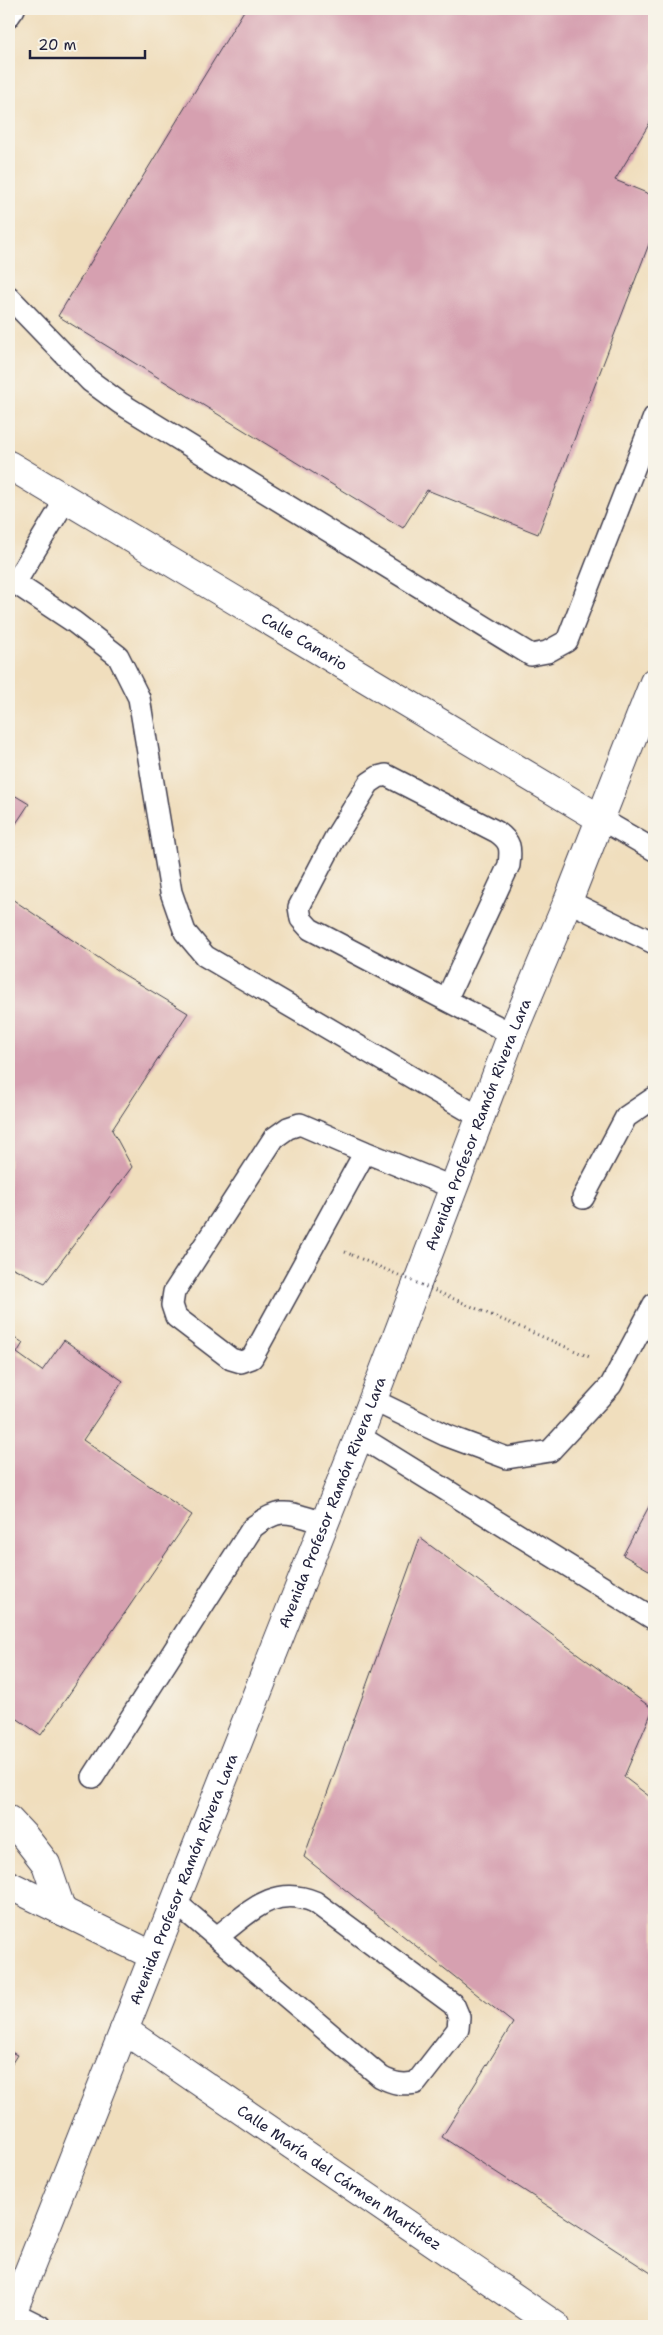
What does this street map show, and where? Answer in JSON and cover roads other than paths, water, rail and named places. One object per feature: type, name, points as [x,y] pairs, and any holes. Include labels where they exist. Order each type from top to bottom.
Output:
[{"type":"main road","name":"Calle Canario","points":[[9,465],[599,818]]},
{"type":"main road","name":"Avenida Profesor Ramón Rivera Lara","points":[[11,2317],[152,1955],[359,1436],[512,1034],[568,901],[654,682]]},
{"type":"main road","points":[[9,1820],[46,1864],[62,1911]]},
{"type":"main road","points":[[9,1885],[152,1955]]},
{"type":"main road","name":"Calle María del Cármen Martínez","points":[[124,2030],[556,2326]]},
{"type":"lane","points":[[9,16],[14,9]]},
{"type":"lane","points":[[9,297],[90,381],[120,403],[531,655],[547,652],[567,641],[654,417]]},
{"type":"lane","points":[[66,499],[12,581],[74,622],[118,656],[139,698],[171,892],[184,932],[205,956],[481,1118]]},
{"type":"lane","points":[[446,1000],[509,865],[511,847],[506,839],[497,832],[386,775],[378,777],[369,783],[334,838],[299,907],[301,919],[310,930],[512,1034]]},
{"type":"lane","points":[[599,818],[654,850]]},
{"type":"lane","points":[[568,901],[654,943]]},
{"type":"lane","points":[[583,1198],[626,1117],[654,1098]]},
{"type":"lane","points":[[365,1152],[252,1358],[241,1362],[231,1359],[176,1317],[172,1305],[174,1292],[274,1138],[288,1128],[300,1124],[454,1188]]},
{"type":"lane","points":[[373,1400],[445,1435],[507,1458],[550,1451],[611,1385],[654,1304]]},
{"type":"lane","points":[[359,1436],[654,1619]]},
{"type":"lane","points":[[93,1777],[253,1527],[268,1517],[282,1511],[325,1523]]},
{"type":"lane","points":[[174,1901],[381,2077],[392,2083],[404,2085],[416,2082],[458,2029],[459,2017],[454,2005],[315,1902],[302,1896],[283,1895],[265,1900],[217,1937]]},
{"type":"lane","points":[[11,2317],[40,2326]]}]
